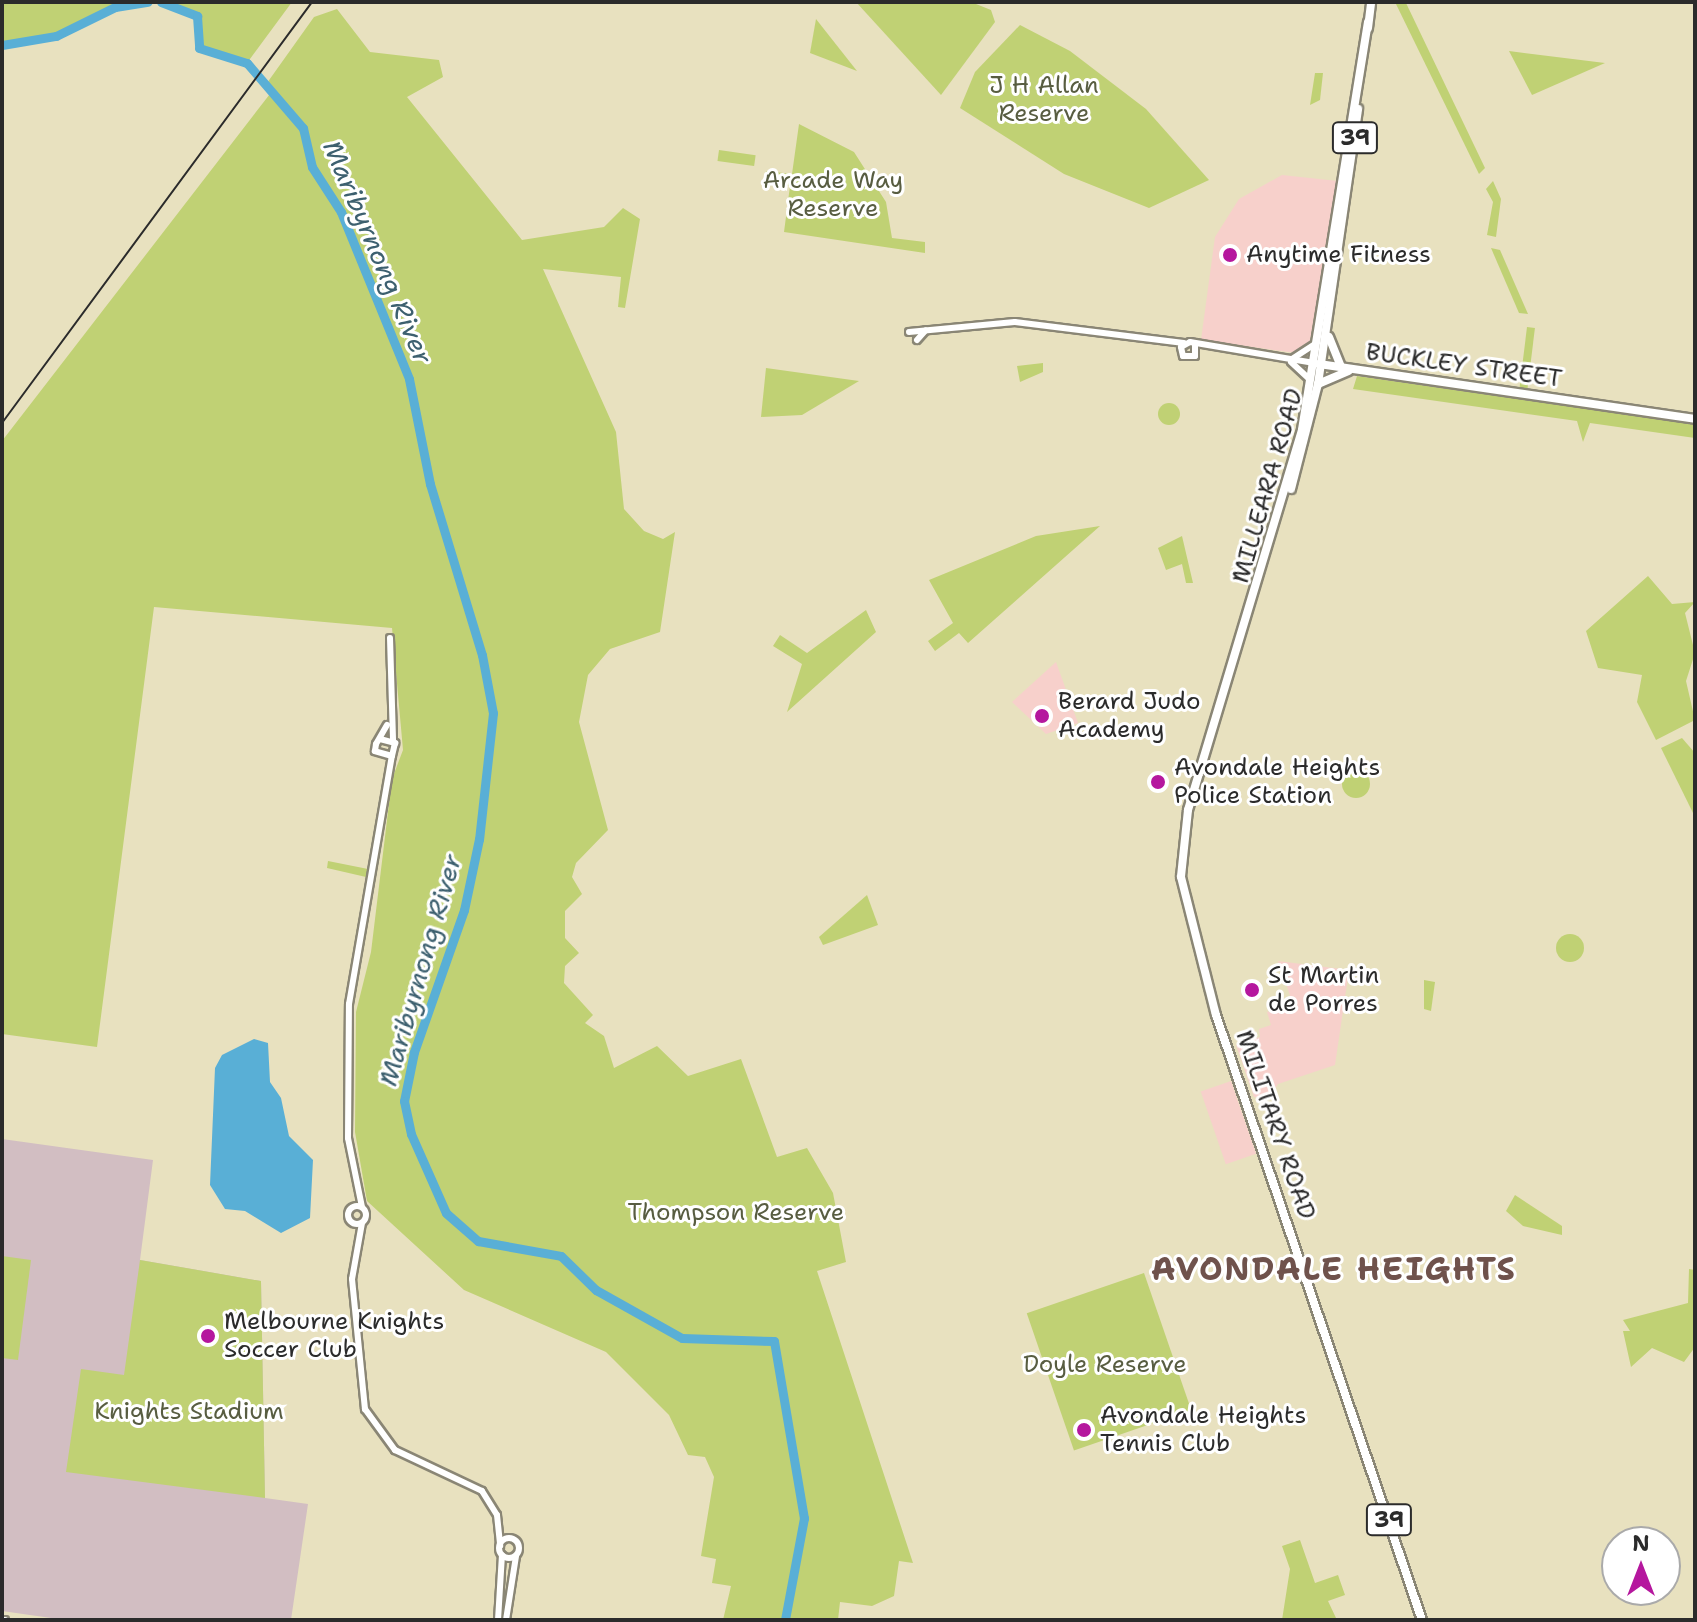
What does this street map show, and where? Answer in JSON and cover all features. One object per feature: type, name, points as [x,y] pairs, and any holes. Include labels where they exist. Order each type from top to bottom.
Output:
[{"type":"main road","name":"MILLEARA ROAD","points":[[1318,364],[1317,340],[1371,2]]},
{"type":"main road","name":"MILLEARA ROAD","points":[[1186,914],[1188,810],[1315,384],[1329,316],[1368,22]]},
{"type":"main road","points":[[1329,316],[1333,358],[1342,368]]},
{"type":"main road","name":"BUCKLEY STREET","points":[[1318,364],[1695,419]]},
{"type":"main road","points":[[1315,384],[1353,370]]},
{"type":"main road","name":"MILITARY ROAD","points":[[1186,914],[1422,1620]]},
{"type":"street","points":[[909,332],[929,327],[1027,322],[1184,343],[1181,355],[1159,341]]},
{"type":"street","points":[[917,340],[929,327]]},
{"type":"street","points":[[1315,384],[1288,360],[1317,340]]},
{"type":"street","name":"BUCKLEY STREET","points":[[1184,343],[1318,364]]},
{"type":"street","points":[[1195,345],[1195,356]]},
{"type":"street","name":"BUCKLEY STREET","points":[[1181,355],[1226,351]]},
{"type":"street","points":[[355,1243],[362,1223],[362,1207],[348,1138],[349,1004],[384,787],[392,756],[393,740],[388,718],[390,638]]},
{"type":"street","points":[[384,787],[379,756],[380,739],[388,718]]},
{"type":"street","points":[[380,739],[393,740]]},
{"type":"street","points":[[379,756],[392,756]]},
{"type":"street","points":[[357,1192],[349,1209],[355,1243],[358,1384],[386,1441],[399,1452],[473,1483],[514,1539],[516,1556],[506,1620]]},
{"type":"street","points":[[349,1209],[362,1207]]},
{"type":"street","points":[[350,1221],[362,1223]]},
{"type":"street","points":[[498,1620],[502,1555],[500,1523]]},
{"type":"street","points":[[500,1546],[514,1539]]},
{"type":"street","points":[[502,1555],[516,1556]]},
{"type":"shaded area","points":[[1282,175],[1338,181],[1310,341],[1296,353],[1201,340],[1215,237],[1239,199]]},
{"type":"shaded area","points":[[1056,662],[1078,723],[1046,734],[1012,702]]},
{"type":"shaded area","points":[[1278,961],[1349,970],[1335,1065],[1278,1084],[1268,1099],[1254,1097],[1236,1045],[1260,1037],[1259,1029],[1271,1025],[1267,1012],[1293,1004]]},
{"type":"shaded area","points":[[1231,1081],[1256,1154],[1226,1164],[1201,1091]]},
{"type":"shaded area","points":[[2,1139],[153,1160],[140,1260],[261,1281],[265,1498],[308,1504],[291,1620],[65,1620],[2,1611]]},
{"type":"green space","points":[[2,2],[148,2],[114,7],[56,36],[2,45]]},
{"type":"green space","points":[[161,2],[292,2],[247,63],[204,52],[197,16]]},
{"type":"green space","points":[[856,2],[971,2],[991,10],[995,22],[941,95]]},
{"type":"green space","points":[[1395,2],[1406,3],[1485,168],[1479,174]]},
{"type":"green space","name":"Thompson Reserve","points":[[337,9],[370,52],[439,60],[443,77],[407,97],[522,240],[604,227],[623,208],[640,219],[625,308],[618,307],[621,277],[543,269],[616,432],[624,509],[644,531],[663,539],[675,532],[660,632],[610,649],[588,675],[579,722],[608,830],[576,863],[572,877],[582,894],[565,911],[565,938],[579,953],[565,966],[564,983],[593,1015],[585,1023],[604,1036],[614,1068],[657,1046],[688,1076],[741,1059],[777,1157],[807,1148],[833,1193],[846,1262],[817,1271],[913,1563],[899,1561],[894,1596],[872,1606],[840,1602],[838,1620],[723,1620],[731,1586],[712,1583],[716,1559],[701,1556],[714,1477],[705,1457],[688,1455],[669,1415],[606,1352],[464,1290],[367,1201],[355,1132],[356,1012],[371,952],[392,779],[403,750],[392,628],[154,607],[97,1047],[2,1034],[2,441],[273,90],[267,83],[314,17]]},
{"type":"green space","points":[[816,19],[857,71],[810,53]]},
{"type":"green space","name":"J H Allan Reserve","points":[[1020,25],[1070,51],[1146,109],[1209,180],[1149,208],[1064,174],[960,108],[975,72]]},
{"type":"green space","points":[[1509,51],[1605,63],[1532,95]]},
{"type":"green space","points":[[1315,73],[1323,73],[1320,100],[1310,105]]},
{"type":"green space","name":"Arcade Way Reserve","points":[[799,124],[854,152],[886,202],[892,238],[925,242],[925,253],[784,232],[790,186],[764,182],[766,171],[792,174]]},
{"type":"green space","points":[[719,150],[756,155],[754,166],[717,161]]},
{"type":"green space","points":[[1493,181],[1501,199],[1496,237],[1487,235],[1493,202],[1486,189]]},
{"type":"green space","points":[[1491,248],[1500,250],[1528,314],[1519,313]]},
{"type":"green space","points":[[1527,327],[1535,328],[1526,400],[1518,399]]},
{"type":"green space","points":[[1043,363],[1043,372],[1020,382],[1017,366]]},
{"type":"green space","points":[[766,368],[859,381],[802,415],[761,417]]},
{"type":"green space","points":[[1357,376],[1695,424],[1695,438],[1590,423],[1583,442],[1577,421],[1353,389]]},
{"type":"green space","points":[[1169,403],[1177,406],[1180,414],[1177,422],[1169,425],[1161,422],[1158,414],[1161,406]]},
{"type":"green space","points":[[1100,526],[968,643],[959,633],[935,651],[928,641],[953,623],[929,580],[1036,536]]},
{"type":"green space","points":[[1182,536],[1193,583],[1186,583],[1182,564],[1166,570],[1158,548]]},
{"type":"green space","points":[[1648,576],[1672,604],[1695,602],[1685,613],[1695,653],[1686,681],[1695,720],[1656,740],[1637,702],[1642,675],[1598,668],[1586,631]]},
{"type":"green space","points":[[866,610],[876,632],[787,712],[802,664],[773,646],[780,635],[807,653]]},
{"type":"green space","points":[[1682,738],[1695,753],[1695,817],[1661,748]]},
{"type":"green space","points":[[1356,770],[1366,774],[1370,784],[1366,794],[1356,798],[1346,794],[1342,784],[1346,774]]},
{"type":"green space","points":[[328,861],[368,869],[366,877],[327,868]]},
{"type":"green space","points":[[867,895],[878,925],[823,945],[819,937]]},
{"type":"green space","points":[[1570,934],[1580,938],[1584,948],[1580,958],[1570,962],[1560,958],[1556,948],[1560,938]]},
{"type":"green space","points":[[1424,980],[1435,982],[1431,1011],[1424,1009]]},
{"type":"green space","points":[[1515,1195],[1562,1226],[1562,1235],[1523,1226],[1506,1211]]},
{"type":"green space","points":[[2,1256],[31,1260],[18,1360],[2,1358]]},
{"type":"green space","name":"Knights Stadium","points":[[140,1260],[261,1281],[265,1498],[66,1472],[81,1369],[124,1375]]},
{"type":"green space","points":[[1689,1269],[1695,1270],[1695,1347],[1684,1362],[1652,1348],[1631,1367],[1623,1331],[1630,1331],[1623,1320],[1688,1303]]},
{"type":"green space","name":"Doyle Reserve","points":[[1144,1273],[1191,1410],[1074,1450],[1027,1313]]},
{"type":"green space","points":[[1300,1540],[1315,1583],[1338,1575],[1345,1595],[1328,1601],[1336,1618],[1282,1620],[1290,1569],[1282,1546]]},
{"type":"water","points":[[254,1039],[268,1043],[270,1082],[281,1098],[289,1136],[313,1160],[310,1218],[281,1233],[245,1211],[225,1209],[210,1185],[215,1068],[222,1055]]},
{"type":"waterway","name":"Maribyrnong River","points":[[2,45],[56,36],[115,7],[148,2]]},
{"type":"waterway","name":"Maribyrnong River","points":[[161,2],[197,16],[199,48],[247,63],[303,128],[312,167],[341,212],[409,379],[430,484],[482,655],[493,713],[479,839],[464,910],[414,1052],[404,1101],[411,1134],[446,1213],[478,1241],[561,1256],[596,1290],[682,1338],[774,1341],[804,1518],[785,1620]]},
{"type":"railway","points":[[2,423],[312,2]]},
{"type":"place","name":"Anytime Fitness","points":[[1230,255]]},
{"type":"place","name":"Berard Judo Academy","points":[[1042,716]]},
{"type":"place","name":"Avondale Heights Police Station","points":[[1158,782]]},
{"type":"place","name":"St Martin de Porres","points":[[1252,990]]},
{"type":"place","name":"Melbourne Knights Soccer Club","points":[[208,1336]]},
{"type":"place","name":"Avondale Heights Tennis Club","points":[[1084,1430]]},
{"type":"district","name":"AVONDALE HEIGHTS","points":[[1334,1269]]}]
